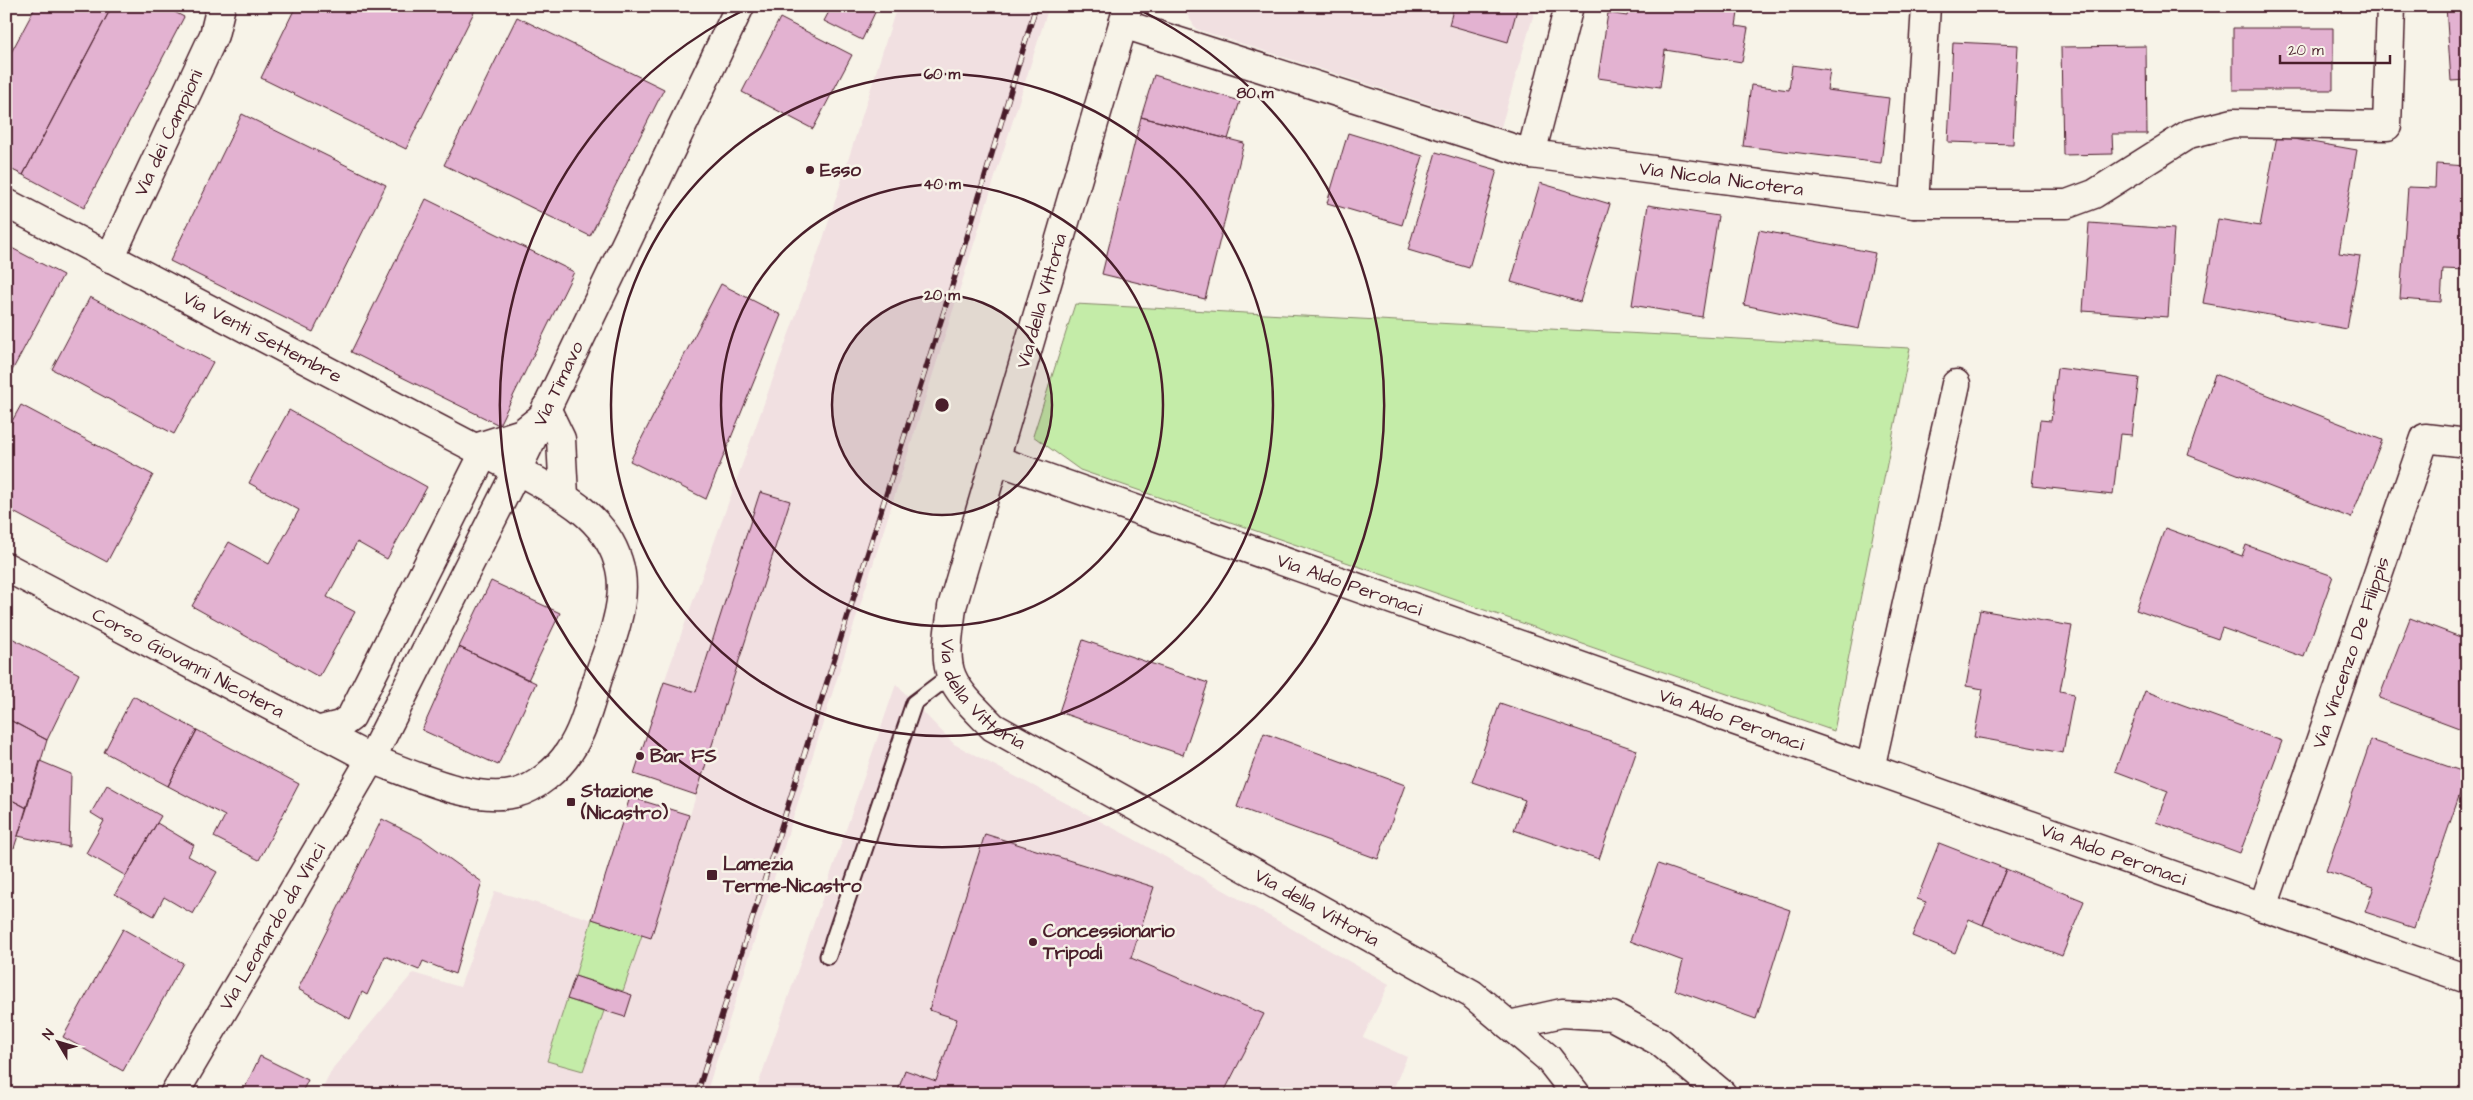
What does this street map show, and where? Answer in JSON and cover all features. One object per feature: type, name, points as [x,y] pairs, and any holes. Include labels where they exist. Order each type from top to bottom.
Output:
[{"type":"street","name":"Via dei Campioni","points":[[110,258],[214,35],[221,6]]},
{"type":"street","name":"Via Timavo","points":[[371,759],[517,470],[740,6]]},
{"type":"street","points":[[1531,154],[1569,6]]},
{"type":"street","points":[[1914,204],[1926,6]]},
{"type":"street","name":"Via Nicola Nicotera","points":[[1126,15],[1531,154],[1914,204],[2067,204],[2094,194],[2189,134],[2233,123],[2387,126],[2390,6]]},
{"type":"street","name":"Via della Vittoria","points":[[1126,15],[952,608],[948,652],[951,675],[963,695],[993,727],[1472,994],[1548,1058],[1576,1094]]},
{"type":"street","name":"Via Venti Settembre","points":[[6,203],[480,450],[564,496]]},
{"type":"street","points":[[1870,769],[1956,384]]},
{"type":"street","points":[[316,731],[340,725],[351,717],[480,450],[522,433],[543,413],[561,439],[564,496]]},
{"type":"street","name":"Via Vincenzo De Filippis","points":[[2263,907],[2425,438],[2467,443]]},
{"type":"street","name":"Via Aldo Peronaci","points":[[996,460],[2467,980]]},
{"type":"street","name":"Corso Giovanni Nicotera","points":[[6,566],[371,759],[460,790],[486,796],[517,793],[542,780],[569,753],[579,734],[618,620],[622,581],[618,560],[608,540],[593,519],[564,496]]},
{"type":"street","name":"Via Leonardo da Vinci","points":[[174,1094],[371,759]]},
{"type":"street","points":[[1509,1025],[1562,1013],[1612,1016],[1660,1042],[1722,1094]]},
{"type":"lane","points":[[828,956],[914,703],[951,675]]},
{"type":"shaded area","points":[[897,6],[1049,6],[706,1094],[320,1094],[333,1068],[413,973],[460,987],[495,891],[651,937],[790,501],[760,492],[696,692],[664,682],[823,239]]},
{"type":"shaded area","points":[[1182,6],[1536,6],[1501,127],[1196,29]]},
{"type":"shaded area","points":[[896,684],[954,744],[1132,838],[1389,984],[1363,1037],[1407,1057],[1391,1094],[755,1094]]},
{"type":"green space","points":[[1075,304],[1910,348],[1834,731],[1080,470],[1033,436]]},
{"type":"green space","points":[[592,919],[642,935],[623,991],[575,976]]},
{"type":"green space","points":[[567,999],[604,1011],[583,1071],[547,1061]]},
{"type":"building","points":[[36,6],[97,6],[109,12],[23,175],[6,167],[6,62]]},
{"type":"building","points":[[112,6],[163,6],[184,17],[84,208],[23,175]]},
{"type":"building","points":[[296,6],[477,6],[406,149],[261,78]]},
{"type":"building","points":[[832,6],[878,6],[862,40],[824,21]]},
{"type":"building","points":[[1454,6],[1518,6],[1508,42],[1449,25]]},
{"type":"building","points":[[1629,6],[1739,6],[1736,26],[1748,28],[1742,62],[1665,50],[1660,87],[1598,78],[1608,13],[1627,16]]},
{"type":"building","points":[[2446,6],[2467,6],[2467,80],[2451,81]]},
{"type":"building","points":[[517,17],[664,89],[590,236],[444,165]]},
{"type":"building","points":[[780,18],[852,55],[813,129],[742,92]]},
{"type":"building","points":[[2233,28],[2333,28],[2333,90],[2233,90]]},
{"type":"building","points":[[1953,42],[2018,45],[2013,144],[1948,142]]},
{"type":"building","points":[[2146,46],[2147,134],[2112,134],[2113,154],[2063,155],[2061,47]]},
{"type":"building","points":[[1792,65],[1830,70],[1827,90],[1889,98],[1881,163],[1743,146],[1751,85],[1789,90]]},
{"type":"building","points":[[1154,75],[1240,101],[1228,139],[1141,117]]},
{"type":"building","points":[[242,114],[386,185],[313,332],[170,261]]},
{"type":"building","points":[[1141,117],[1244,143],[1205,299],[1102,274]]},
{"type":"building","points":[[1348,133],[1423,156],[1402,225],[1327,203]]},
{"type":"building","points":[[2277,136],[2357,150],[2339,253],[2360,256],[2347,329],[2203,303],[2218,219],[2260,226]]},
{"type":"building","points":[[1436,152],[1497,170],[1469,268],[1408,250]]},
{"type":"building","points":[[2436,164],[2467,166],[2467,270],[2443,269],[2441,302],[2400,299],[2408,187],[2435,188]]},
{"type":"building","points":[[1540,183],[1610,204],[1580,302],[1511,282]]},
{"type":"building","points":[[426,199],[574,272],[499,425],[351,352]]},
{"type":"building","points":[[1648,205],[1718,216],[1702,317],[1632,305]]},
{"type":"building","points":[[2089,223],[2174,229],[2168,317],[2083,311]]},
{"type":"building","points":[[1759,230],[1875,253],[1859,329],[1744,305]]},
{"type":"building","points":[[6,245],[63,275],[6,382]]},
{"type":"building","points":[[721,284],[781,315],[706,499],[630,461]]},
{"type":"building","points":[[90,297],[213,362],[174,434],[52,369]]},
{"type":"building","points":[[2057,368],[2139,378],[2132,435],[2120,434],[2113,495],[2032,486],[2040,420],[2051,421]]},
{"type":"building","points":[[2215,374],[2382,440],[2351,518],[2188,455]]},
{"type":"building","points":[[21,405],[153,475],[107,562],[6,508],[6,432]]},
{"type":"building","points":[[289,410],[427,487],[387,559],[357,542],[327,597],[355,612],[319,677],[192,606],[229,542],[269,564],[299,510],[249,483]]},
{"type":"building","points":[[760,492],[790,501],[696,795],[634,774],[664,682],[696,692]]},
{"type":"building","points":[[2165,528],[2242,556],[2246,545],[2333,576],[2304,657],[2222,628],[2218,639],[2136,610]]},
{"type":"building","points":[[491,581],[560,613],[528,680],[459,647]]},
{"type":"building","points":[[1980,610],[2072,626],[2060,691],[2074,694],[2063,753],[1974,737],[1983,689],[1966,686]]},
{"type":"building","points":[[2410,618],[2463,638],[2467,627],[2467,731],[2379,698]]},
{"type":"building","points":[[6,635],[79,674],[47,740],[6,718]]},
{"type":"building","points":[[1083,640],[1208,683],[1183,755],[1059,712]]},
{"type":"building","points":[[459,647],[536,683],[498,765],[422,730]]},
{"type":"building","points":[[2145,691],[2282,741],[2240,853],[2156,822],[2168,791],[2115,771]]},
{"type":"building","points":[[133,696],[197,730],[168,786],[104,752]]},
{"type":"building","points":[[1500,703],[1637,750],[1599,859],[1514,830],[1525,800],[1472,782]]},
{"type":"building","points":[[6,718],[47,740],[27,808],[6,797]]},
{"type":"building","points":[[197,730],[299,784],[259,860],[214,837],[225,816],[168,786]]},
{"type":"building","points":[[1264,733],[1405,785],[1378,859],[1237,807]]},
{"type":"building","points":[[2371,740],[2467,773],[2414,928],[2365,912],[2374,887],[2326,871]]},
{"type":"building","points":[[40,761],[71,774],[69,847],[18,836]]},
{"type":"building","points":[[107,785],[161,816],[126,876],[86,853],[104,821],[91,813]]},
{"type":"building","points":[[6,797],[27,808],[14,848],[6,845]]},
{"type":"building","name":"Lamezia Terme-Nicastro","points":[[630,797],[689,815],[651,938],[592,919]]},
{"type":"building","points":[[382,819],[422,839],[482,882],[455,974],[423,961],[419,970],[385,956],[367,995],[362,992],[350,1019],[298,989]]},
{"type":"building","points":[[157,823],[194,845],[188,856],[217,872],[193,914],[164,897],[154,916],[115,894]]},
{"type":"building","points":[[985,834],[1154,887],[1131,958],[1264,1014],[1223,1094],[897,1094],[905,1070],[936,1081],[957,1019],[929,1010]]},
{"type":"building","points":[[1939,843],[2006,869],[1983,925],[1969,919],[1955,953],[1912,936],[1926,902],[1917,899]]},
{"type":"building","points":[[1658,864],[1790,910],[1756,1019],[1675,990],[1683,961],[1630,941]]},
{"type":"building","points":[[2006,869],[2084,901],[2062,956],[1983,925]]},
{"type":"building","points":[[123,929],[183,963],[123,1071],[63,1037]]},
{"type":"building","points":[[575,976],[632,995],[625,1017],[567,999]]},
{"type":"building","points":[[260,1056],[308,1080],[301,1094],[242,1094]]},
{"type":"railway","points":[[697,1094],[962,254],[1036,6]]},
{"type":"place","name":"Esso","points":[[810,170]]},
{"type":"place","name":"Bar FS","points":[[640,756]]},
{"type":"place","name":"Stazione (Nicastro)","points":[[571,802]]},
{"type":"place","name":"Lamezia Terme-Nicastro","points":[[712,875]]},
{"type":"place","name":"Concessionario Tripodi","points":[[1033,942]]}]
